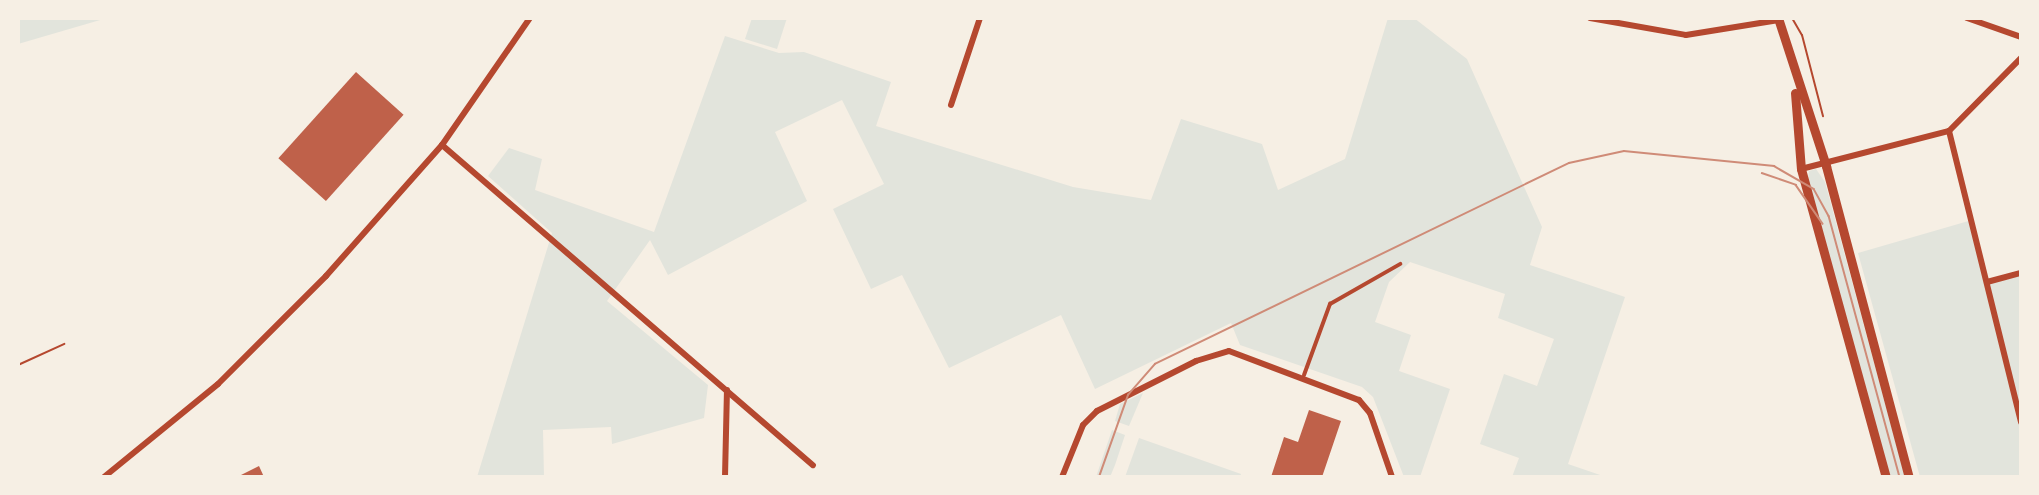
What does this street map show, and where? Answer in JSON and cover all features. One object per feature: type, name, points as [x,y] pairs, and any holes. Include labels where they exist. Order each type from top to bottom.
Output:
[{"type":"main road","points":[[1778,19],[1795,85],[1826,166],[1909,477]]},
{"type":"main road","points":[[1795,85],[1801,169],[1886,477]]},
{"type":"street","points":[[104,477],[218,384],[326,276],[442,145],[530,18]]},
{"type":"street","points":[[951,105],[980,18]]},
{"type":"street","points":[[1590,18],[1686,35],[1778,19]]},
{"type":"street","points":[[1967,18],[2021,37]]},
{"type":"street","points":[[1801,169],[1826,166],[1949,131],[2021,58]]},
{"type":"street","points":[[1949,131],[2021,422]]},
{"type":"street","points":[[442,145],[813,465]]},
{"type":"street","points":[[1987,282],[2021,273]]},
{"type":"street","points":[[1062,477],[1083,425],[1097,411],[1196,361],[1229,351],[1345,391],[1370,413],[1392,477]]},
{"type":"street","points":[[724,477],[727,390]]},
{"type":"lane","points":[[1304,375],[1330,304],[1401,264]]},
{"type":"path","points":[[18,365],[64,344]]},
{"type":"shaded area","points":[[18,18],[107,18],[18,44]]},
{"type":"shaded area","points":[[752,18],[787,18],[777,49],[745,39]]},
{"type":"shaded area","points":[[1388,18],[1414,18],[1467,59],[1542,227],[1530,265],[1625,297],[1568,464],[1606,477],[1512,477],[1519,458],[1480,444],[1504,374],[1537,386],[1554,339],[1498,318],[1505,294],[1410,262],[1389,282],[1375,322],[1411,335],[1399,371],[1450,389],[1420,477],[1404,477],[1373,397],[1362,387],[1240,345],[1231,323],[1095,389],[1061,315],[949,368],[902,275],[871,289],[833,209],[884,184],[842,100],[775,132],[807,201],[668,275],[650,240],[607,301],[708,385],[704,418],[612,444],[611,427],[543,430],[544,477],[477,477],[552,233],[488,176],[509,148],[542,159],[535,190],[654,232],[725,36],[779,53],[804,52],[891,82],[876,126],[1073,187],[1151,200],[1181,119],[1262,144],[1278,190],[1345,159]]},
{"type":"shaded area","points":[[1816,169],[1825,182],[1905,477],[1889,477],[1808,180],[1809,171]]},
{"type":"shaded area","points":[[1972,220],[1987,282],[2021,273],[2021,477],[1920,477],[1858,253]]},
{"type":"shaded area","points":[[1143,393],[1129,426],[1115,421],[1120,404]]},
{"type":"shaded area","points":[[1112,430],[1125,435],[1115,465],[1110,477],[1096,477]]},
{"type":"shaded area","points":[[1139,438],[1241,474],[1240,477],[1125,477]]},
{"type":"building","points":[[356,72],[404,115],[326,201],[278,158]]},
{"type":"building","points":[[1309,410],[1341,421],[1322,477],[1271,477],[1284,437],[1298,442]]},
{"type":"building","points":[[259,466],[264,477],[237,477]]},
{"type":"tram line","points":[[1099,477],[1128,395],[1155,364],[1569,163],[1624,151],[1774,166],[1814,189],[1829,216],[1900,477]]},
{"type":"tram line","points":[[1762,173],[1796,185],[1823,224]]}]
